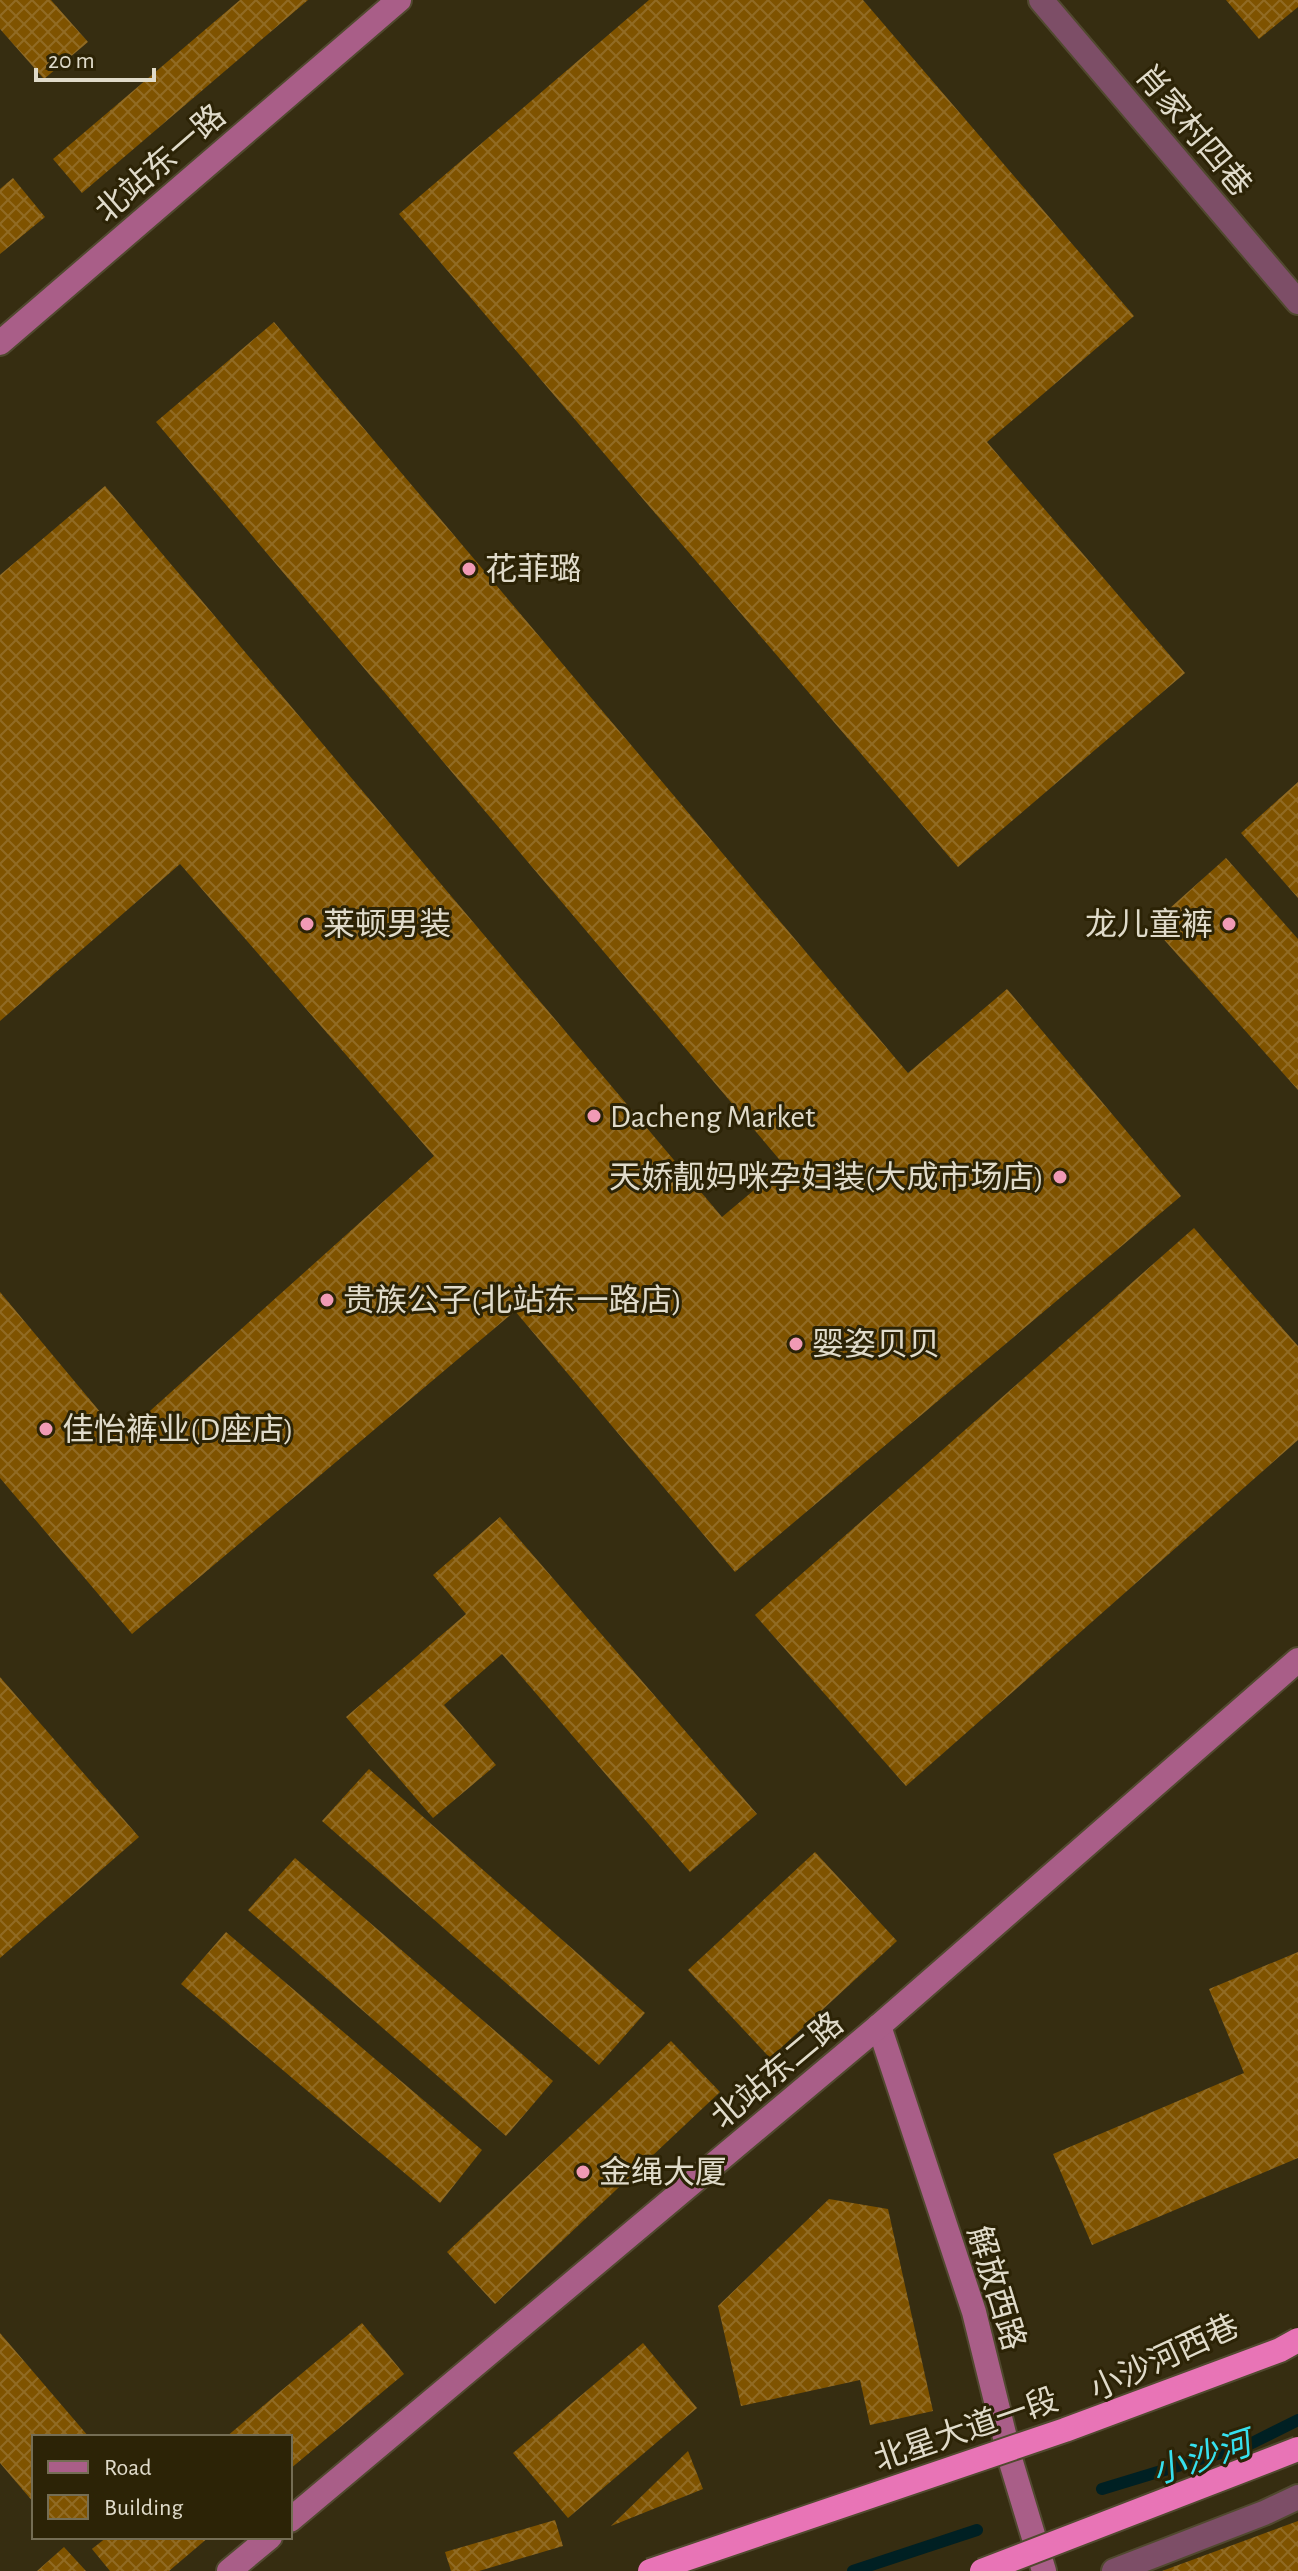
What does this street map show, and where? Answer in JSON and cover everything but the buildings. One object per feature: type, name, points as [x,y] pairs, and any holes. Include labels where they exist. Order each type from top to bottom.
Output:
[{"type":"highway","name":"北星大道一段","points":[[650,2571],[1065,2430],[1280,2350],[1298,2340]]},
{"type":"highway","points":[[982,2571],[1298,2449]]},
{"type":"street","name":"北站东一路","points":[[0,343],[399,0]]},
{"type":"street","name":"肖家村四巷","points":[[1041,0],[1298,302]]},
{"type":"street","name":"北站东二路","points":[[292,2518],[879,2026],[1298,1660]]},
{"type":"street","name":"解放西路","points":[[879,2026],[974,2312],[1011,2462],[1044,2571]]},
{"type":"street","name":"小沙河西巷","points":[[1011,2462],[1254,2352],[1298,2327]]},
{"type":"street","points":[[1114,2571],[1298,2497]]},
{"type":"street","points":[[229,2571],[268,2539]]},
{"type":"waterway","name":"小沙河","points":[[1102,2489],[1250,2444],[1298,2420]]},
{"type":"waterway","name":"小沙河","points":[[853,2571],[977,2530]]},
{"type":"place","name":"花菲璐","points":[[469,569]]},
{"type":"place","name":"莱顿男装","points":[[307,924]]},
{"type":"place","name":"龙儿童裤","points":[[1229,924]]},
{"type":"place","name":"Dacheng Market","points":[[594,1116]]},
{"type":"place","name":"天娇靓妈咪孕妇装(大成市场店)","points":[[1060,1177]]},
{"type":"place","name":"贵族公子(北站东一路店)","points":[[327,1300]]},
{"type":"place","name":"婴姿贝贝","points":[[796,1344]]},
{"type":"place","name":"佳怡裤业(D座店)","points":[[46,1429]]},
{"type":"place","name":"金绳大厦","points":[[583,2172]]}]
